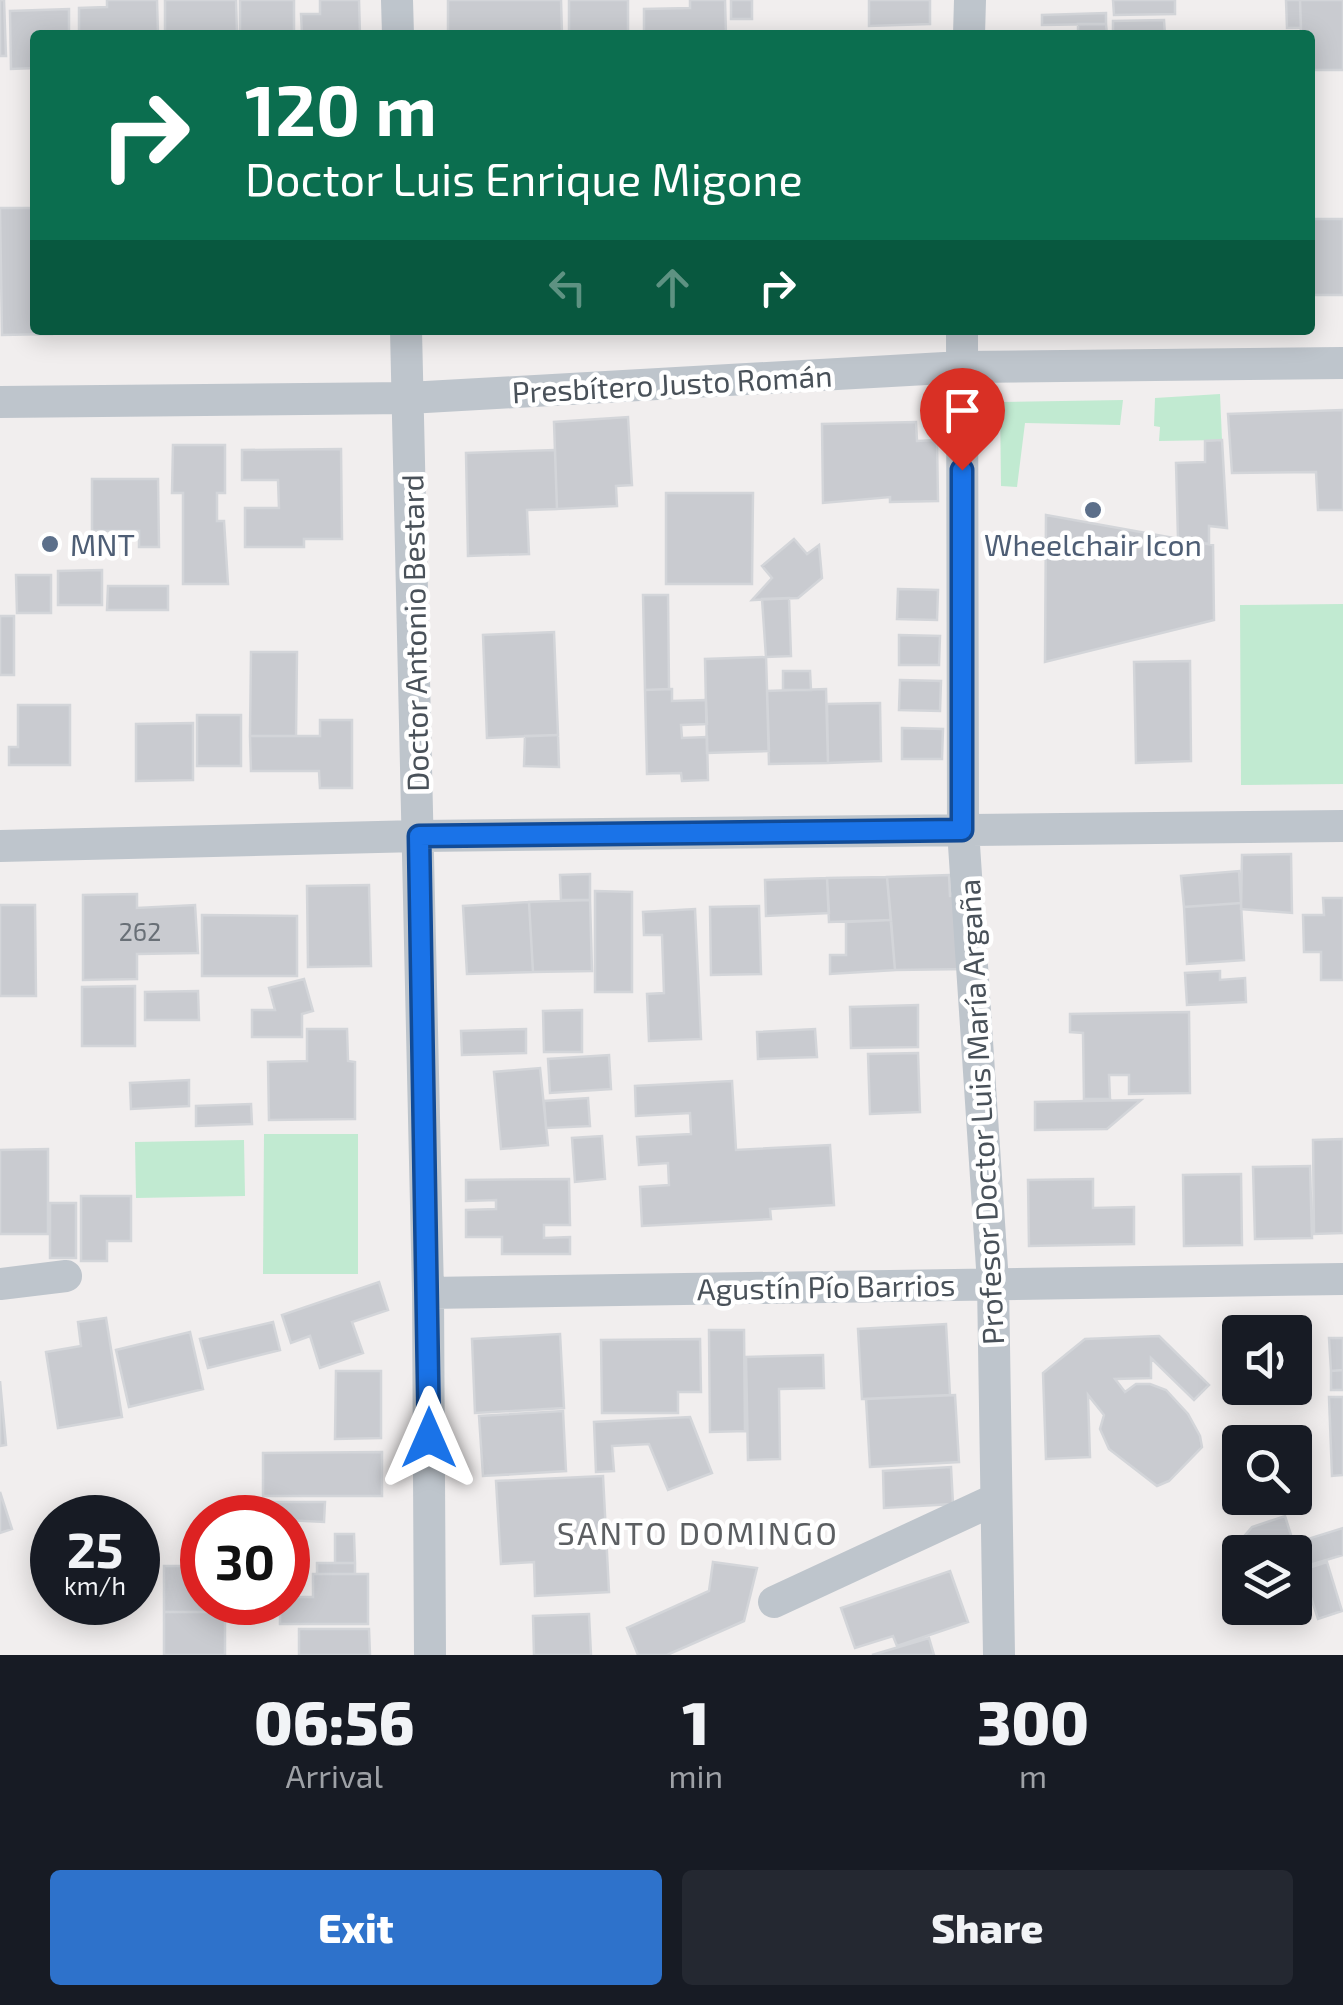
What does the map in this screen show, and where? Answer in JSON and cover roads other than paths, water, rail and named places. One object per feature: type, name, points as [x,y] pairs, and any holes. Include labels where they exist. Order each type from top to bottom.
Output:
[{"type":"street","points":[[396,0],[398,30]]},
{"type":"street","points":[[970,0],[970,30]]},
{"type":"street","name":"Doctor Antonio Bestard","points":[[406,335],[428,1292],[430,1655]]},
{"type":"street","name":"Profesor Doctor Luis María Argaña","points":[[962,335],[962,830],[993,1283],[999,1655]]},
{"type":"street","name":"Presbítero Justo Román","points":[[0,402],[408,398],[962,366],[1343,364]]},
{"type":"street","points":[[0,846],[419,836],[1343,826]]},
{"type":"street","points":[[0,1284],[66,1276]]},
{"type":"street","name":"Agustín Pío Barrios","points":[[428,1292],[1343,1279]]},
{"type":"street","points":[[774,1602],[996,1500]]},
{"type":"place","name":"Wheelchair Icon","points":[[1093,510]]},
{"type":"place","name":"MNT","points":[[50,544]]},
{"type":"district","name":"SANTO DOMINGO","points":[[698,1532]]}]
